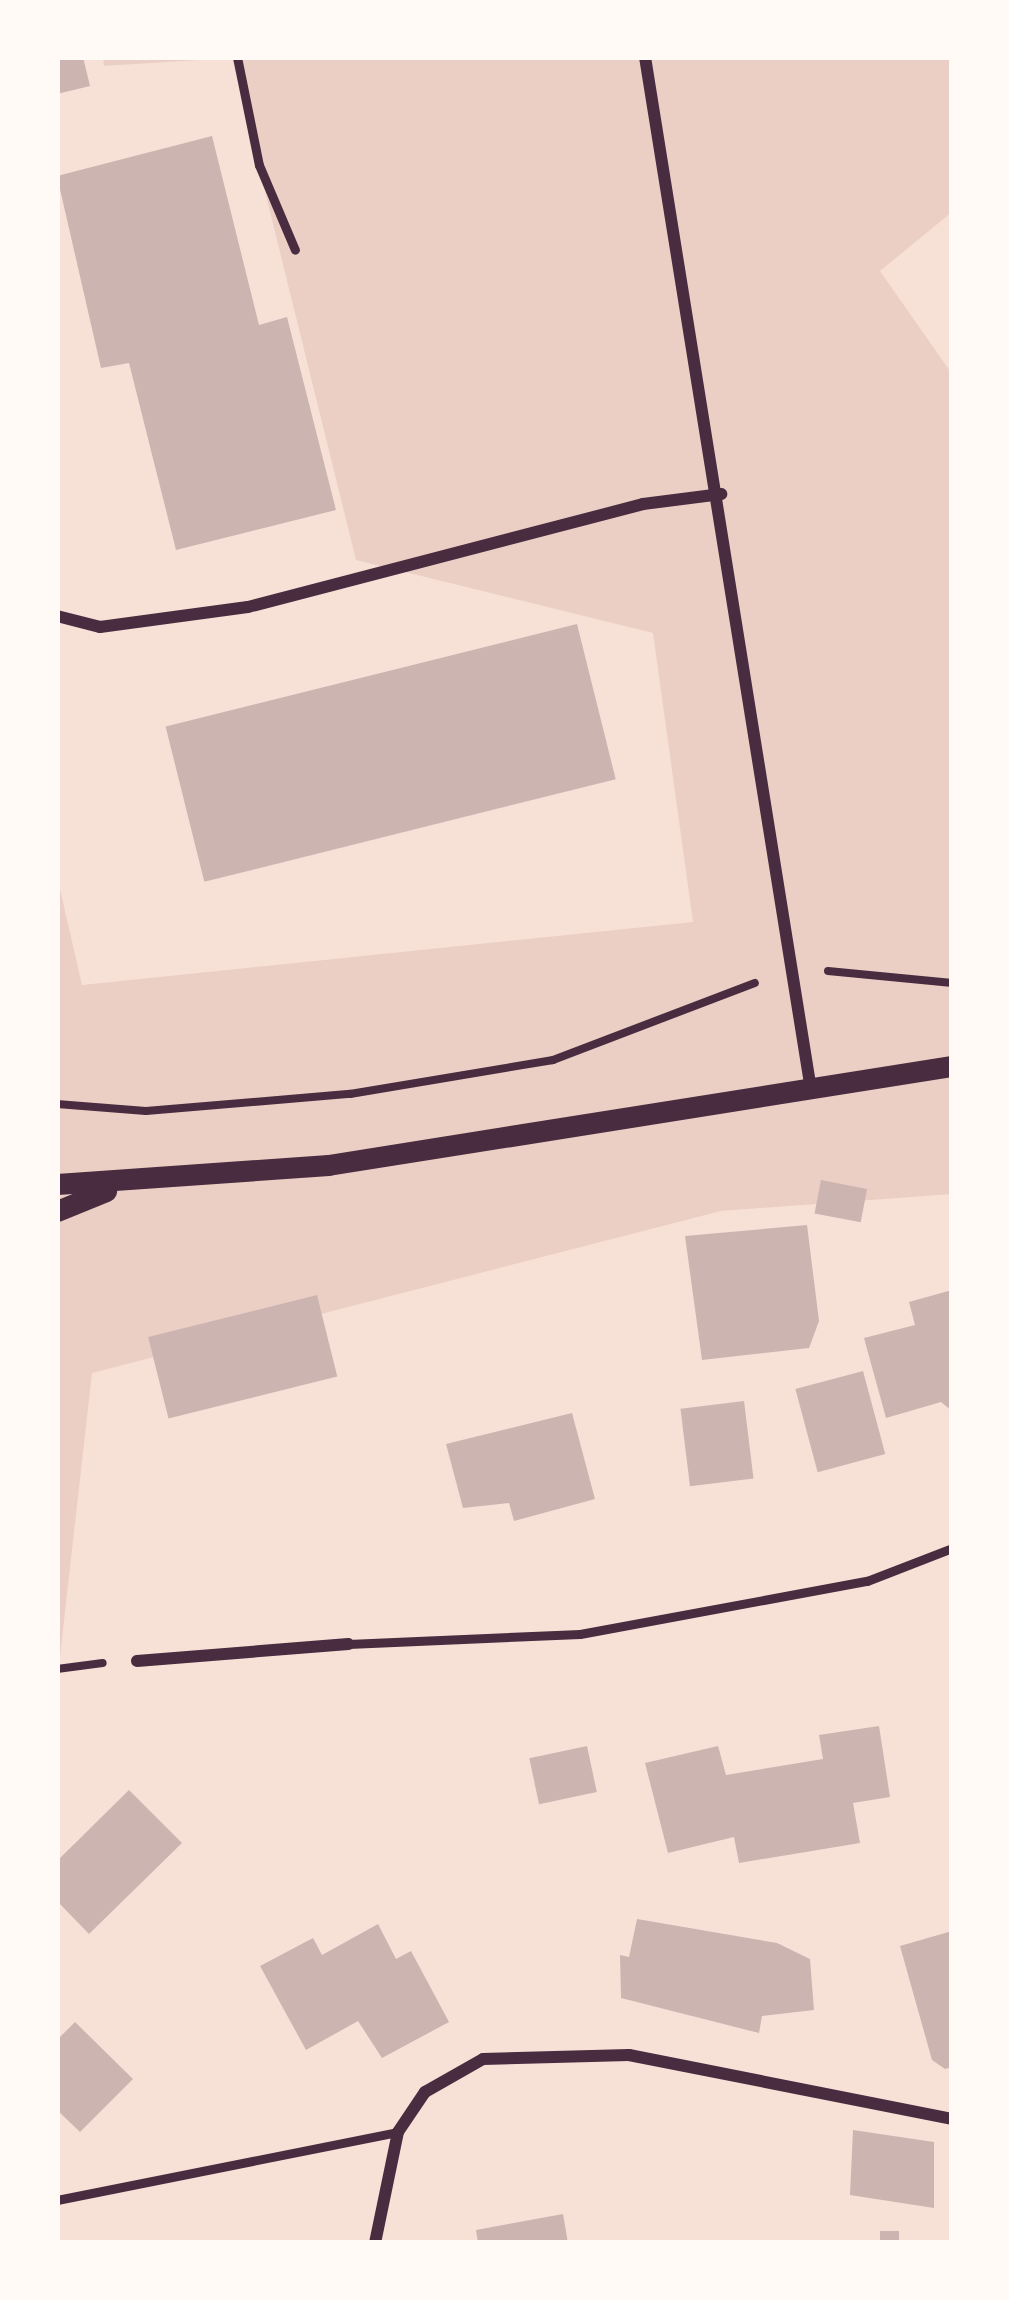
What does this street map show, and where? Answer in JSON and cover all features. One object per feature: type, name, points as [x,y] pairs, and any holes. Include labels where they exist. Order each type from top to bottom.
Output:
[{"type":"street","points":[[645,57],[721,494],[760,795],[798,970],[810,1084]]},
{"type":"street","points":[[57,616],[100,627],[248,607],[643,504],[721,494]]},
{"type":"street","points":[[57,1184],[116,1187],[328,1165],[810,1084],[952,1066]]},
{"type":"street","points":[[57,1211],[116,1187]]},
{"type":"street","points":[[137,1661],[348,1644]]},
{"type":"street","points":[[375,2243],[398,2132],[425,2092],[483,2059],[550,2050],[952,2119]]},
{"type":"lane","points":[[237,57],[259,165],[295,250]]},
{"type":"lane","points":[[348,1644],[454,1645],[644,1624],[867,1582],[952,1548]]},
{"type":"lane","points":[[57,2200],[398,2132]]},
{"type":"path","points":[[57,1104],[146,1112],[350,1094],[553,1060],[798,970],[952,983]]},
{"type":"shaded area","points":[[103,57],[952,57],[952,212],[880,271],[952,374],[952,1194],[721,1211],[92,1373],[57,1683],[57,876],[82,985],[693,922],[653,633],[356,560],[232,58],[104,66]]},
{"type":"building","points":[[57,57],[83,57],[90,86],[57,94]]},
{"type":"building","points":[[212,136],[259,325],[287,317],[336,510],[176,550],[129,363],[101,368],[57,176]]},
{"type":"building","points":[[577,624],[616,779],[204,882],[166,727]]},
{"type":"building","points":[[821,1180],[867,1189],[861,1222],[815,1213]]},
{"type":"building","points":[[807,1225],[819,1321],[809,1348],[702,1360],[685,1236]]},
{"type":"building","points":[[952,1290],[952,1411],[941,1402],[886,1418],[864,1338],[915,1325],[909,1302]]},
{"type":"building","points":[[317,1295],[337,1377],[168,1419],[148,1337]]},
{"type":"building","points":[[863,1371],[885,1454],[818,1472],[795,1389]]},
{"type":"building","points":[[744,1401],[754,1478],[690,1486],[680,1409]]},
{"type":"building","points":[[572,1413],[595,1499],[514,1521],[509,1503],[463,1508],[446,1444]]},
{"type":"building","points":[[879,1726],[890,1797],[853,1803],[860,1843],[739,1863],[734,1837],[668,1853],[645,1763],[718,1746],[726,1775],[823,1759],[819,1735]]},
{"type":"building","points":[[587,1746],[597,1792],[539,1804],[529,1758]]},
{"type":"building","points":[[129,1790],[182,1843],[89,1934],[57,1901],[57,1861]]},
{"type":"building","points":[[637,1919],[777,1943],[810,1959],[814,2010],[762,2016],[759,2033],[621,1998],[620,1955],[629,1957]]},
{"type":"building","points":[[378,1924],[396,1959],[411,1951],[449,2022],[382,2058],[358,2021],[306,2050],[260,1966],[313,1938],[322,1955]]},
{"type":"building","points":[[952,1931],[952,2067],[945,2069],[932,2060],[900,1946]]},
{"type":"building","points":[[75,2022],[133,2079],[80,2132],[57,2110],[57,2040]]},
{"type":"building","points":[[853,2130],[934,2142],[934,2208],[850,2195]]},
{"type":"building","points":[[563,2214],[568,2243],[478,2243],[476,2230]]},
{"type":"building","points":[[880,2231],[899,2231],[899,2243],[880,2243]]}]
